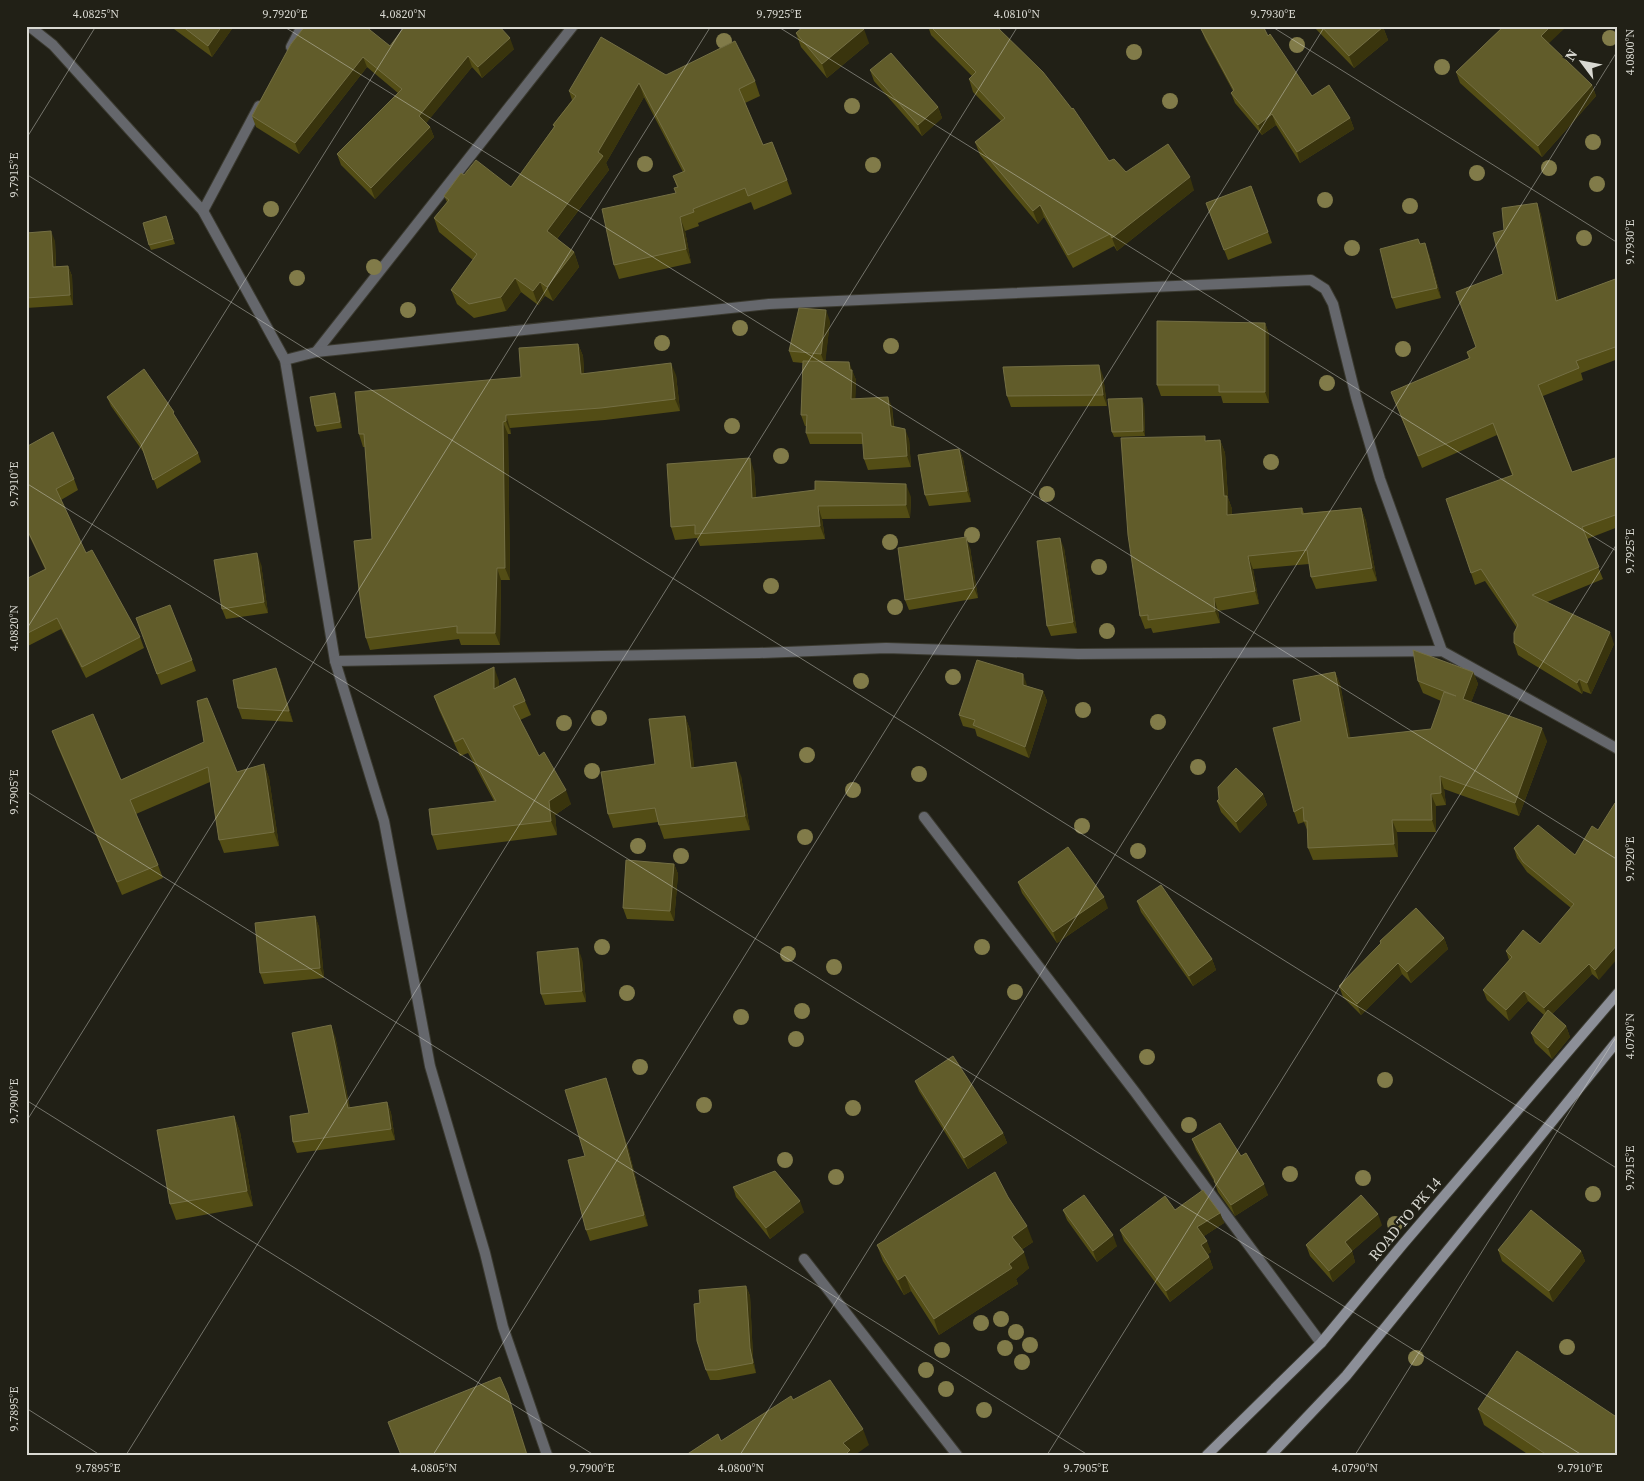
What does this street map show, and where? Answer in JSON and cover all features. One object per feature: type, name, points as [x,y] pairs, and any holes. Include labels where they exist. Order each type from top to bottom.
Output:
[{"type":"main road","name":"ROAD TO PK 14","points":[[1207,1455],[1321,1343],[1403,1244],[1618,993]]},
{"type":"main road","points":[[1271,1455],[1346,1376],[1618,1040]]},
{"type":"street","points":[[29,26],[53,45],[203,211],[285,360],[335,662],[384,821],[430,1066],[484,1253],[503,1327],[548,1455]]},
{"type":"street","points":[[288,53],[302,26]]},
{"type":"street","points":[[316,352],[573,26]]},
{"type":"street","points":[[203,211],[264,97]]},
{"type":"street","points":[[285,360],[316,352],[769,304],[1311,280],[1326,289],[1333,304],[1356,397],[1380,478],[1442,651]]},
{"type":"street","points":[[335,662],[750,653],[886,648],[1078,654],[1442,651],[1618,750]]},
{"type":"street","points":[[924,817],[1135,1092],[1321,1343]]},
{"type":"street","points":[[804,1259],[957,1455]]},
{"type":"building","points":[[182,26],[222,26],[208,46]]},
{"type":"building","points":[[305,26],[365,26],[390,46],[405,26],[499,26],[510,38],[478,67],[468,56],[419,116],[430,127],[371,188],[337,154],[402,89],[363,57],[295,143],[252,116],[291,44]]},
{"type":"building","points":[[804,26],[862,26],[864,29],[822,64],[796,33]]},
{"type":"building","points":[[930,26],[993,26],[995,28],[996,26],[1043,72],[1073,108],[1109,161],[1114,159],[1126,172],[1168,144],[1190,177],[1112,238],[1110,234],[1068,255],[1040,205],[1033,211],[975,142],[1005,118],[969,79],[976,72]]},
{"type":"building","points":[[1206,26],[1263,26],[1268,36],[1270,34],[1312,96],[1329,85],[1350,118],[1297,152],[1272,114],[1258,125],[1231,93],[1234,90],[1201,29]]},
{"type":"building","points":[[1321,26],[1382,26],[1383,27],[1349,56]]},
{"type":"building","points":[[1504,26],[1551,26],[1541,36],[1592,85],[1538,146],[1456,72]]},
{"type":"building","points":[[601,37],[666,75],[735,41],[755,81],[739,89],[763,145],[772,142],[787,180],[748,196],[745,188],[693,209],[694,212],[680,217],[686,249],[614,265],[602,209],[676,193],[674,188],[678,187],[673,176],[685,171],[639,83],[598,152],[603,156],[547,231],[574,252],[547,287],[540,282],[533,291],[515,278],[501,297],[469,304],[451,290],[477,254],[434,218],[449,200],[444,196],[461,173],[464,175],[476,160],[511,187],[555,126],[553,125],[576,96],[569,91]]},
{"type":"building","points":[[891,53],[938,107],[918,125],[870,70]]},
{"type":"building","points":[[1251,186],[1268,232],[1224,250],[1206,203]]},
{"type":"building","points":[[1537,203],[1556,301],[1618,278],[1618,346],[1576,361],[1579,368],[1538,385],[1572,472],[1618,457],[1618,514],[1582,527],[1599,567],[1532,595],[1610,632],[1587,683],[1579,679],[1577,683],[1514,643],[1514,633],[1518,625],[1481,569],[1471,573],[1446,499],[1513,475],[1493,423],[1418,456],[1391,392],[1470,358],[1467,352],[1476,347],[1456,292],[1503,274],[1493,233],[1504,230],[1502,208]]},
{"type":"building","points":[[166,216],[173,239],[149,245],[143,223]]},
{"type":"building","points":[[51,231],[53,267],[68,266],[70,295],[26,298],[26,233]]},
{"type":"building","points":[[1418,239],[1420,244],[1425,243],[1437,288],[1392,298],[1380,249]]},
{"type":"building","points":[[799,308],[826,310],[821,354],[789,351]]},
{"type":"building","points":[[1157,321],[1265,323],[1265,392],[1219,392],[1219,385],[1157,385]]},
{"type":"building","points":[[578,344],[581,374],[671,363],[675,399],[601,408],[506,415],[506,421],[503,422],[505,568],[497,568],[495,633],[457,633],[457,626],[366,638],[354,541],[372,539],[364,434],[359,434],[355,392],[521,377],[519,348]]},
{"type":"building","points":[[803,361],[849,362],[850,370],[852,370],[851,399],[888,397],[891,426],[905,429],[907,456],[864,459],[862,433],[806,433],[807,415],[801,415]]},
{"type":"building","points":[[1099,365],[1103,395],[1007,396],[1003,367]]},
{"type":"building","points":[[144,369],[174,412],[198,453],[153,480],[141,444],[107,397]]},
{"type":"building","points":[[335,393],[340,422],[315,426],[310,397]]},
{"type":"building","points":[[1142,398],[1143,431],[1112,432],[1108,399]]},
{"type":"building","points":[[53,432],[74,479],[56,489],[86,553],[92,550],[140,637],[82,667],[57,618],[26,634],[26,579],[46,569],[26,527],[26,447]]},
{"type":"building","points":[[1205,436],[1205,441],[1220,440],[1224,496],[1227,496],[1227,515],[1302,508],[1302,514],[1361,508],[1372,568],[1311,577],[1307,550],[1248,556],[1255,591],[1214,598],[1215,611],[1148,620],[1148,615],[1140,616],[1128,535],[1121,438]]},
{"type":"building","points":[[959,449],[967,491],[925,495],[918,455]]},
{"type":"building","points":[[750,458],[752,498],[815,490],[815,481],[906,484],[906,505],[818,506],[820,526],[695,534],[695,525],[671,527],[667,464]]},
{"type":"building","points":[[966,537],[974,588],[905,600],[898,548]]},
{"type":"building","points":[[1060,538],[1073,622],[1047,626],[1037,541]]},
{"type":"building","points":[[257,553],[264,602],[222,609],[214,560]]},
{"type":"building","points":[[170,605],[192,660],[157,674],[136,618]]},
{"type":"building","points":[[1413,650],[1473,672],[1463,699],[1542,728],[1515,803],[1440,776],[1441,793],[1431,794],[1432,820],[1392,820],[1394,844],[1308,848],[1307,821],[1304,821],[1303,807],[1294,812],[1273,728],[1301,721],[1293,680],[1335,672],[1348,738],[1431,729],[1444,692],[1456,696],[1418,681]]},
{"type":"building","points":[[977,660],[1023,674],[1023,685],[1043,691],[1025,747],[973,725],[975,720],[959,715]]},
{"type":"building","points":[[494,667],[494,689],[515,678],[525,701],[513,706],[539,756],[544,752],[566,790],[549,801],[551,821],[432,835],[429,809],[496,801],[463,738],[455,742],[434,696]]},
{"type":"building","points":[[276,668],[289,711],[238,708],[233,680]]},
{"type":"building","points":[[207,698],[237,772],[264,764],[274,832],[219,840],[208,767],[130,800],[158,865],[117,882],[52,731],[93,714],[121,780],[204,742],[197,701]]},
{"type":"building","points":[[685,716],[691,768],[736,762],[745,816],[659,825],[655,808],[608,814],[601,772],[655,764],[649,719]]},
{"type":"building","points":[[1236,768],[1263,794],[1236,822],[1217,801],[1219,799],[1218,787]]},
{"type":"building","points":[[1615,803],[1618,805],[1618,944],[1595,970],[1589,964],[1544,1008],[1524,991],[1506,1010],[1483,990],[1512,957],[1506,951],[1523,930],[1540,944],[1574,904],[1523,862],[1514,848],[1538,825],[1575,855],[1592,826],[1598,830]]},
{"type":"building","points":[[1068,847],[1104,897],[1053,932],[1018,882]]},
{"type":"building","points":[[626,860],[674,864],[670,911],[623,908]]},
{"type":"building","points":[[1161,885],[1212,959],[1189,976],[1137,901]]},
{"type":"building","points":[[1416,908],[1444,938],[1407,972],[1398,963],[1357,1004],[1339,986],[1381,943],[1380,941]]},
{"type":"building","points":[[315,916],[320,968],[260,973],[255,923]]},
{"type":"building","points":[[578,948],[582,991],[541,994],[537,952]]},
{"type":"building","points":[[1548,1010],[1566,1026],[1548,1048],[1531,1033]]},
{"type":"building","points":[[331,1025],[348,1108],[387,1102],[391,1129],[293,1142],[290,1116],[309,1113],[292,1033]]},
{"type":"building","points":[[953,1056],[1003,1133],[964,1158],[915,1081]]},
{"type":"building","points":[[606,1078],[644,1215],[586,1230],[568,1160],[585,1156],[565,1090]]},
{"type":"building","points":[[234,1116],[247,1191],[170,1204],[157,1130]]},
{"type":"building","points":[[1220,1123],[1241,1156],[1246,1153],[1264,1184],[1231,1205],[1214,1181],[1192,1139]]},
{"type":"building","points":[[775,1171],[800,1201],[766,1228],[733,1187]]},
{"type":"building","points":[[995,1172],[1008,1197],[1027,1226],[1012,1237],[1024,1252],[1009,1264],[1012,1268],[934,1319],[905,1275],[898,1280],[877,1245]]},
{"type":"building","points":[[1203,1190],[1220,1213],[1197,1227],[1207,1241],[1201,1245],[1209,1257],[1166,1291],[1120,1230],[1165,1196],[1175,1210]]},
{"type":"building","points":[[1084,1195],[1113,1235],[1093,1251],[1063,1210]]},
{"type":"building","points":[[1361,1195],[1378,1214],[1345,1242],[1352,1251],[1329,1271],[1306,1245]]},
{"type":"building","points":[[1531,1210],[1581,1251],[1549,1291],[1498,1250]]},
{"type":"building","points":[[746,1286],[750,1348],[753,1363],[706,1370],[697,1341],[694,1304],[700,1303],[699,1290]]},
{"type":"building","points":[[1517,1351],[1618,1418],[1618,1455],[1547,1455],[1478,1409]]},
{"type":"building","points":[[500,1377],[508,1395],[527,1455],[401,1455],[388,1422]]},
{"type":"building","points":[[830,1380],[863,1429],[843,1443],[850,1450],[845,1455],[686,1455],[718,1434],[721,1441],[791,1396],[793,1400]]}]
